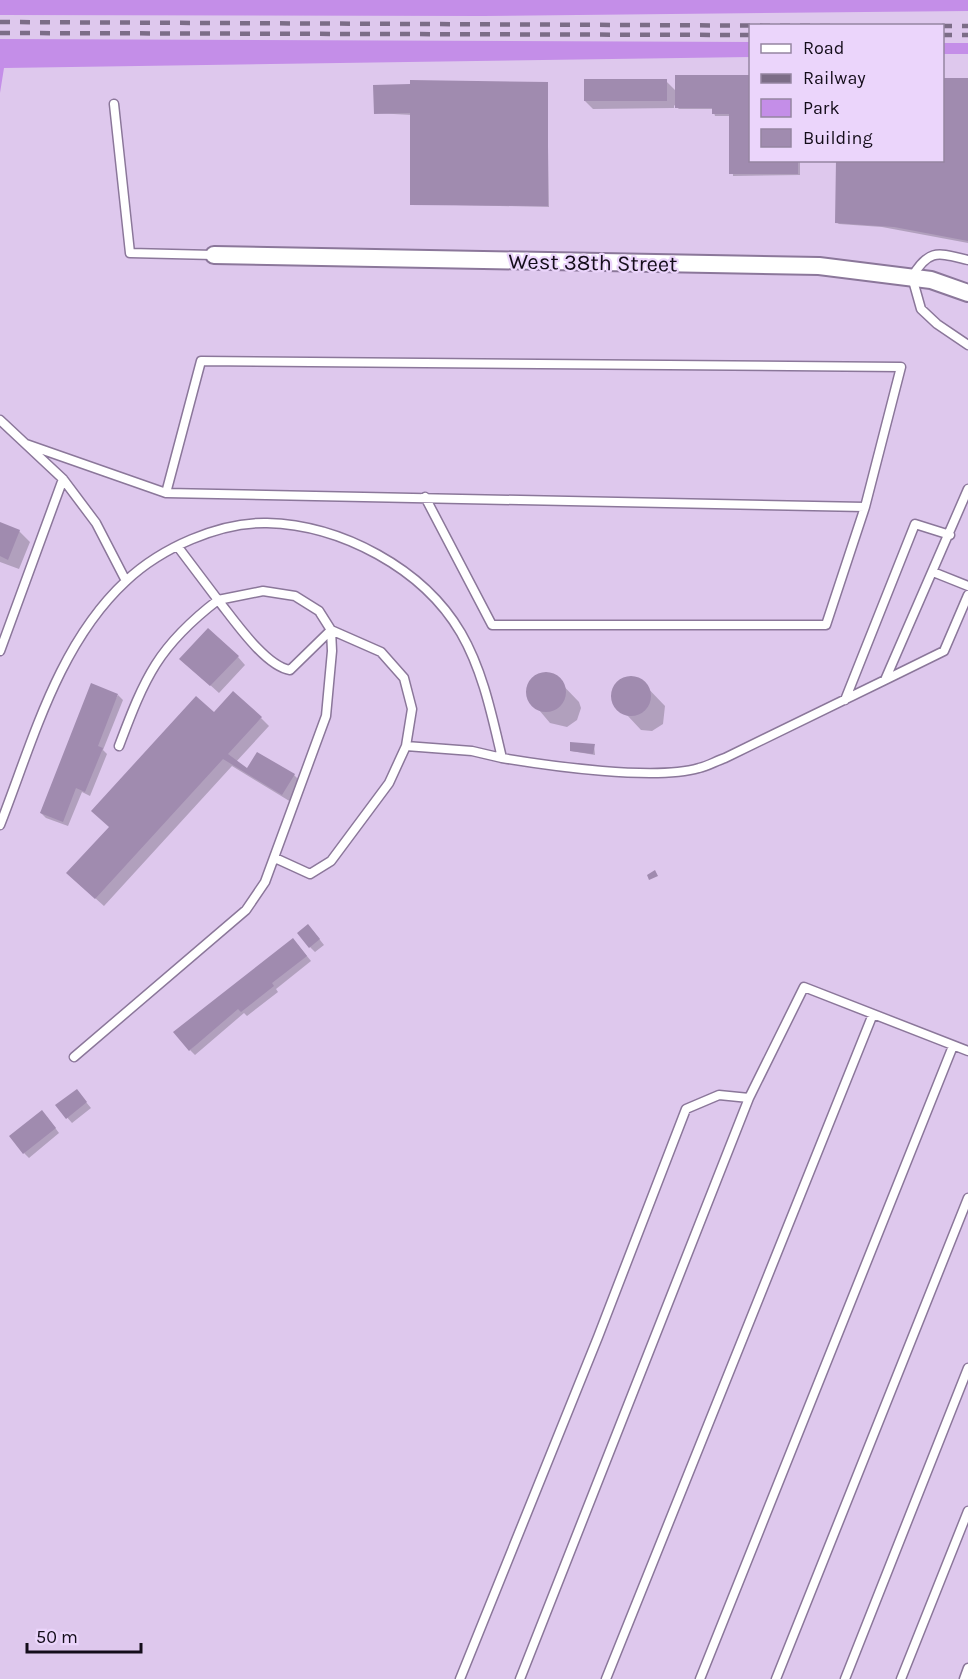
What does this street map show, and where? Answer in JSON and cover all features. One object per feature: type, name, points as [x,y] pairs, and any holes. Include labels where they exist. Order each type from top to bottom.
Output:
[{"type":"street","name":"West 38th Street","points":[[214,255],[819,266],[931,280],[968,293]]},
{"type":"lane","points":[[114,104],[130,253],[214,255]]},
{"type":"lane","points":[[968,260],[934,254],[922,259],[912,277],[921,309],[937,324],[968,345]]},
{"type":"lane","points":[[166,493],[201,361],[901,367],[865,507],[826,625],[492,625],[425,497]]},
{"type":"lane","points":[[0,420],[63,478],[96,523],[126,581]]},
{"type":"lane","points":[[26,444],[166,493],[865,507]]},
{"type":"lane","points":[[0,651],[63,478]]},
{"type":"lane","points":[[885,680],[950,535],[968,489]]},
{"type":"lane","points":[[0,825],[63,667],[91,622],[126,581],[152,561],[208,534],[239,526],[265,523],[291,525],[347,541],[401,569],[443,608],[460,633],[481,680],[502,758]]},
{"type":"lane","points":[[845,700],[915,524],[950,535]]},
{"type":"lane","points":[[178,547],[251,640],[281,669],[290,670],[331,630]]},
{"type":"lane","points":[[933,572],[968,586]]},
{"type":"lane","points":[[119,746],[140,690],[163,652],[181,629],[218,600],[263,591],[295,596],[319,611],[331,630],[381,652],[404,678],[412,709],[406,746],[389,783],[331,861],[310,874],[275,858]]},
{"type":"lane","points":[[406,746],[472,751],[502,758],[657,773],[698,769],[944,651],[968,595]]},
{"type":"lane","points":[[74,1057],[246,910],[266,882],[326,716],[331,630]]},
{"type":"lane","points":[[520,1679],[748,1098],[804,987],[968,1052]]},
{"type":"lane","points":[[606,1679],[873,1014]]},
{"type":"lane","points":[[700,1679],[953,1046]]},
{"type":"lane","points":[[460,1679],[598,1337],[686,1109],[719,1095],[748,1098]]},
{"type":"lane","points":[[776,1679],[968,1197]]},
{"type":"lane","points":[[845,1679],[968,1368]]},
{"type":"lane","points":[[901,1679],[968,1510]]},
{"type":"lane","points":[[964,1679],[968,1668]]},
{"type":"green space","points":[[0,0],[968,0],[968,11],[483,16],[0,15]]},
{"type":"green space","points":[[0,39],[749,42],[749,57],[4,68],[0,93]]},
{"type":"green space","points":[[944,43],[968,43],[968,54],[944,54]]},
{"type":"building","points":[[675,75],[749,75],[749,162],[798,162],[798,174],[729,174],[729,114],[712,114],[712,108],[675,108]]},
{"type":"building","points":[[944,78],[968,78],[968,241],[894,227],[835,223],[836,162],[944,162]]},
{"type":"building","points":[[584,79],[667,79],[667,101],[584,101]]},
{"type":"building","points":[[410,80],[548,82],[548,206],[410,205],[410,113],[374,114],[373,85],[410,84]]},
{"type":"building","points":[[0,522],[20,530],[8,560],[0,556]]},
{"type":"building","points":[[208,628],[239,656],[210,686],[179,659]]},
{"type":"building","points":[[546,672],[560,678],[566,692],[560,706],[546,712],[532,706],[526,692],[532,678]]},
{"type":"building","points":[[631,676],[645,682],[651,696],[645,710],[631,716],[617,710],[611,696],[617,682]]},
{"type":"building","points":[[91,683],[118,694],[98,746],[103,748],[85,792],[76,788],[63,822],[40,813]]},
{"type":"building","points":[[233,691],[262,717],[228,754],[247,768],[257,752],[295,774],[282,795],[223,759],[95,899],[66,873],[109,827],[91,811],[196,696],[214,712]]},
{"type":"building","points":[[570,742],[595,744],[593,754],[570,751]]},
{"type":"building","points":[[655,870],[658,876],[649,880],[647,875]]},
{"type":"building","points":[[308,924],[320,939],[309,948],[297,933]]},
{"type":"building","points":[[293,938],[307,956],[272,983],[274,986],[241,1012],[238,1009],[189,1051],[173,1032]]},
{"type":"building","points":[[77,1089],[87,1102],[66,1119],[55,1105]]},
{"type":"building","points":[[42,1110],[56,1128],[23,1154],[9,1136]]},
{"type":"railway","points":[[0,22],[749,26]]},
{"type":"railway","points":[[944,26],[968,26]]},
{"type":"railway","points":[[0,33],[749,35]]},
{"type":"railway","points":[[944,35],[968,35]]}]
